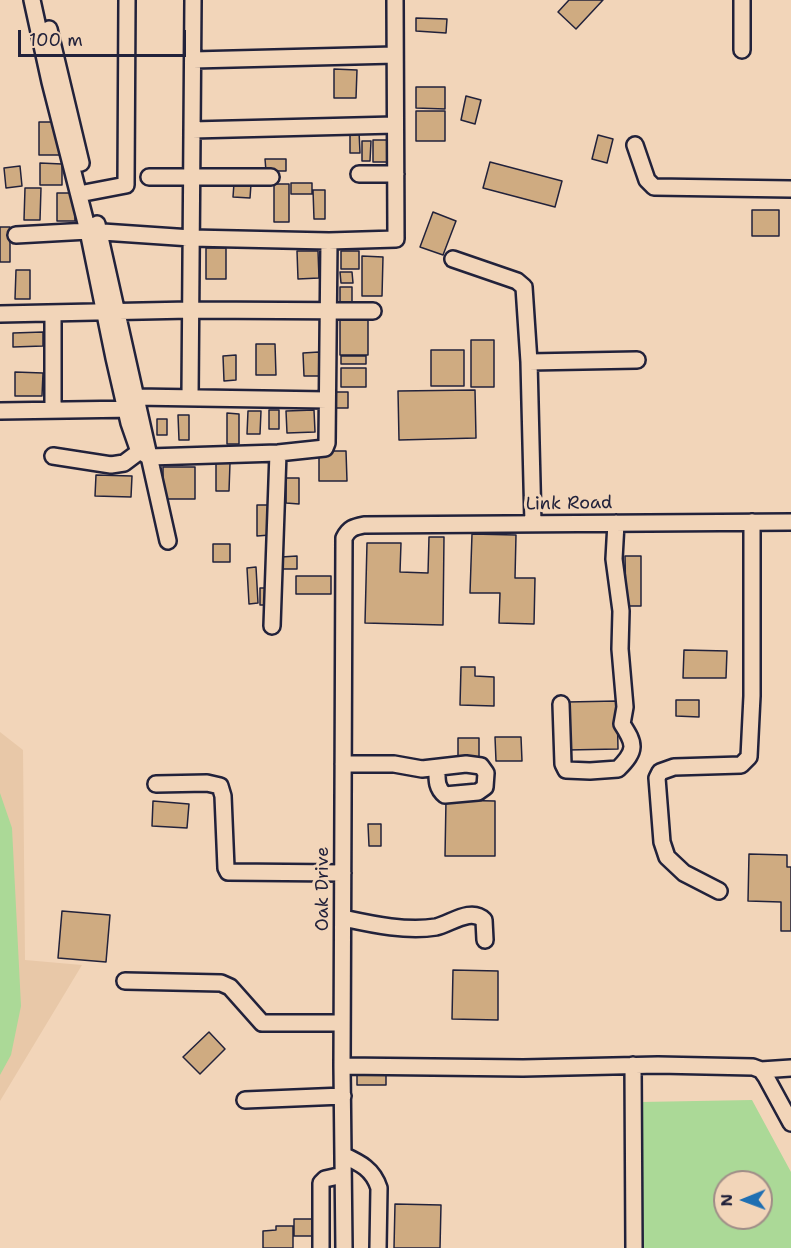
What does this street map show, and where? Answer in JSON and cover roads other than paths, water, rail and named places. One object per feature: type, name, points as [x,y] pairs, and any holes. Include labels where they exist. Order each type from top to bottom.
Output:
[{"type":"street","points":[[32,0],[50,82],[84,193]]},
{"type":"street","points":[[42,0],[110,311],[144,454],[168,541]]},
{"type":"street","points":[[84,193],[126,185],[127,0]]},
{"type":"street","points":[[190,397],[193,0]]},
{"type":"street","points":[[16,236],[94,232],[190,238],[329,241],[396,239],[395,0]]},
{"type":"street","points":[[742,0],[742,50]]},
{"type":"street","points":[[193,60],[395,55]]},
{"type":"street","points":[[192,130],[395,125]]},
{"type":"street","points":[[635,145],[647,180],[654,187],[791,189]]},
{"type":"street","points":[[359,174],[396,174]]},
{"type":"street","points":[[149,177],[271,177]]},
{"type":"street","points":[[53,456],[111,465],[124,463],[144,454],[278,453],[325,448],[327,443],[329,241]]},
{"type":"street","points":[[453,259],[517,281],[524,287],[530,362],[533,524]]},
{"type":"street","points":[[0,314],[190,309],[373,311]]},
{"type":"street","points":[[52,313],[53,410]]},
{"type":"street","points":[[530,362],[637,360]]},
{"type":"street","points":[[0,411],[133,405],[190,397],[327,400]]},
{"type":"street","points":[[272,626],[278,453]]},
{"type":"street","points":[[719,891],[684,873],[667,857],[662,842],[657,778],[660,772],[674,767],[741,765],[749,757],[752,696],[752,522]]},
{"type":"street","name":"Link Road","points":[[348,531],[364,525],[791,522]]},
{"type":"street","points":[[561,704],[563,764],[566,770],[618,769],[627,758],[632,745],[631,735],[622,724],[625,707],[621,678],[621,611],[614,559],[616,523]]},
{"type":"street","name":"Oak Drive","points":[[344,1248],[342,1023],[344,538],[348,531]]},
{"type":"street","points":[[344,764],[437,768]]},
{"type":"street","points":[[156,784],[207,783],[220,786],[223,796],[225,868],[228,872],[343,873]]},
{"type":"street","points":[[343,918],[387,926],[431,927],[475,915],[484,920],[485,940]]},
{"type":"street","points":[[125,981],[221,983],[230,987],[262,1023],[342,1023]]},
{"type":"street","points":[[633,1065],[634,1248]]},
{"type":"street","points":[[342,1066],[523,1068],[633,1065],[740,1066],[761,1070],[791,1068]]},
{"type":"street","points":[[761,1070],[791,1123]]},
{"type":"street","points":[[245,1100],[343,1096]]},
{"type":"street","points":[[343,1155],[368,1168],[376,1180],[379,1188],[378,1248]]},
{"type":"street","points":[[321,1248],[321,1183],[325,1179],[343,1175]]}]
